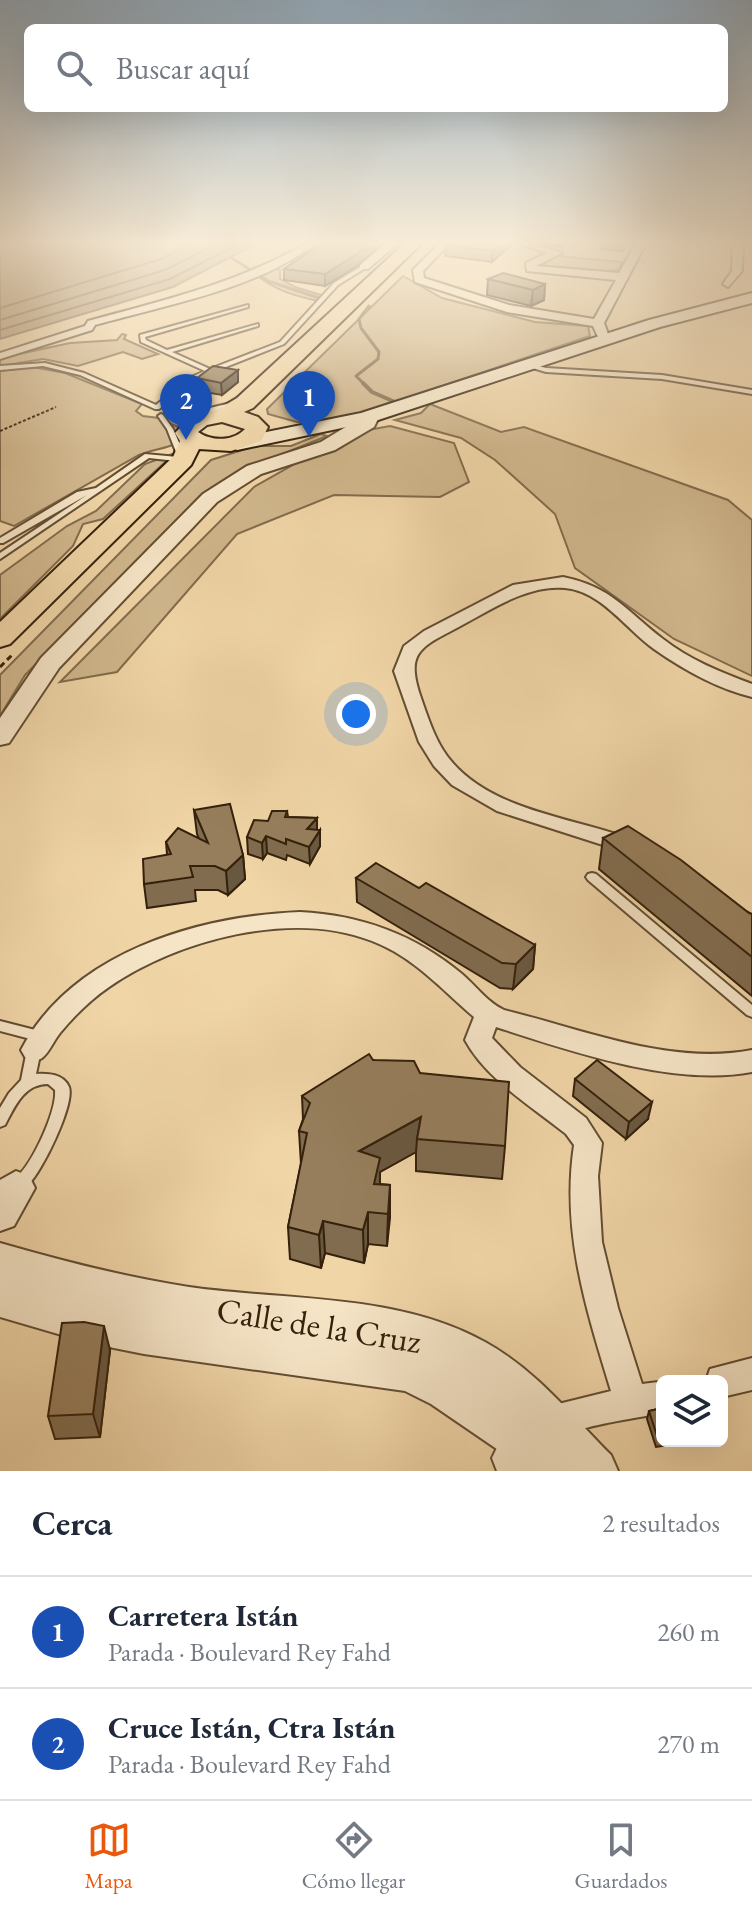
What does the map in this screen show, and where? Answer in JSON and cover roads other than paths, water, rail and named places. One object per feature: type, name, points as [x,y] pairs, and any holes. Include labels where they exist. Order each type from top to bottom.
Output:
[{"type":"main road","points":[[253,413],[349,312]]},
{"type":"main road","points":[[253,413],[354,312]]},
{"type":"main road","points":[[0,638],[187,450],[208,445],[334,433],[370,417],[528,365],[603,330],[688,312]]},
{"type":"main road","points":[[0,654],[192,465],[256,433],[253,413]]},
{"type":"main road","points":[[187,450],[186,433],[189,426],[199,420],[221,416],[253,413],[282,429],[334,433]]},
{"type":"street","points":[[0,356],[89,328],[91,323],[135,312]]},
{"type":"street","points":[[516,312],[603,330],[610,312]]},
{"type":"street","points":[[0,737],[50,663],[197,509],[224,487],[254,470],[334,433]]},
{"type":"street","points":[[655,861],[607,836],[520,811],[463,784],[440,761],[416,707],[403,671],[410,650],[430,635],[519,589],[563,582],[586,587],[606,599],[657,643],[695,669],[752,691]]},
{"type":"street","points":[[0,623],[15,612],[35,604]]},
{"type":"street","points":[[38,1043],[85,991],[132,960],[179,941],[241,925],[318,920],[352,925],[381,935],[449,977],[488,1014],[643,1056],[705,1064],[743,1065],[752,1061]]},
{"type":"street","points":[[488,1014],[478,1040],[511,1075],[576,1126],[588,1143],[584,1161],[585,1218],[597,1286],[647,1400],[526,1444]]},
{"type":"street","name":"Calle de la Cruz","points":[[0,1261],[67,1282],[190,1306],[395,1330],[445,1346],[500,1376],[526,1444],[595,1471]]},
{"type":"street","points":[[0,1280],[34,1295],[55,1314]]},
{"type":"street","name":"Calle de la Cruz","points":[[0,1298],[144,1334],[409,1371],[506,1412],[526,1444],[568,1471]]},
{"type":"street","points":[[728,1380],[752,1374]]},
{"type":"lane","points":[[209,371],[143,341],[142,336],[226,312]]},
{"type":"lane","points":[[0,368],[43,364],[82,374],[157,408],[191,379],[282,343],[311,312]]},
{"type":"lane","points":[[166,352],[256,325]]},
{"type":"lane","points":[[528,365],[546,370],[662,377],[752,392]]},
{"type":"lane","points":[[187,450],[170,429],[164,414],[253,413]]},
{"type":"lane","points":[[0,557],[148,456],[187,450]]},
{"type":"lane","points":[[0,541],[80,494],[96,489]]},
{"type":"lane","points":[[592,877],[752,1012]]},
{"type":"lane","points":[[0,1026],[38,1043],[28,1081],[15,1092],[0,1121]]},
{"type":"lane","points":[[5,1198],[30,1175],[63,1100],[62,1087],[51,1079],[28,1081]]},
{"type":"water","points":[[0,312],[91,312],[0,339]]},
{"type":"waterway","points":[[365,312],[359,319],[361,328],[379,352],[378,359],[356,376],[372,392],[395,402]]},
{"type":"place","name":"Carretera Istán","points":[[309,437]]},
{"type":"place","name":"Cruce Istán, Ctra Istán","points":[[186,440]]}]
